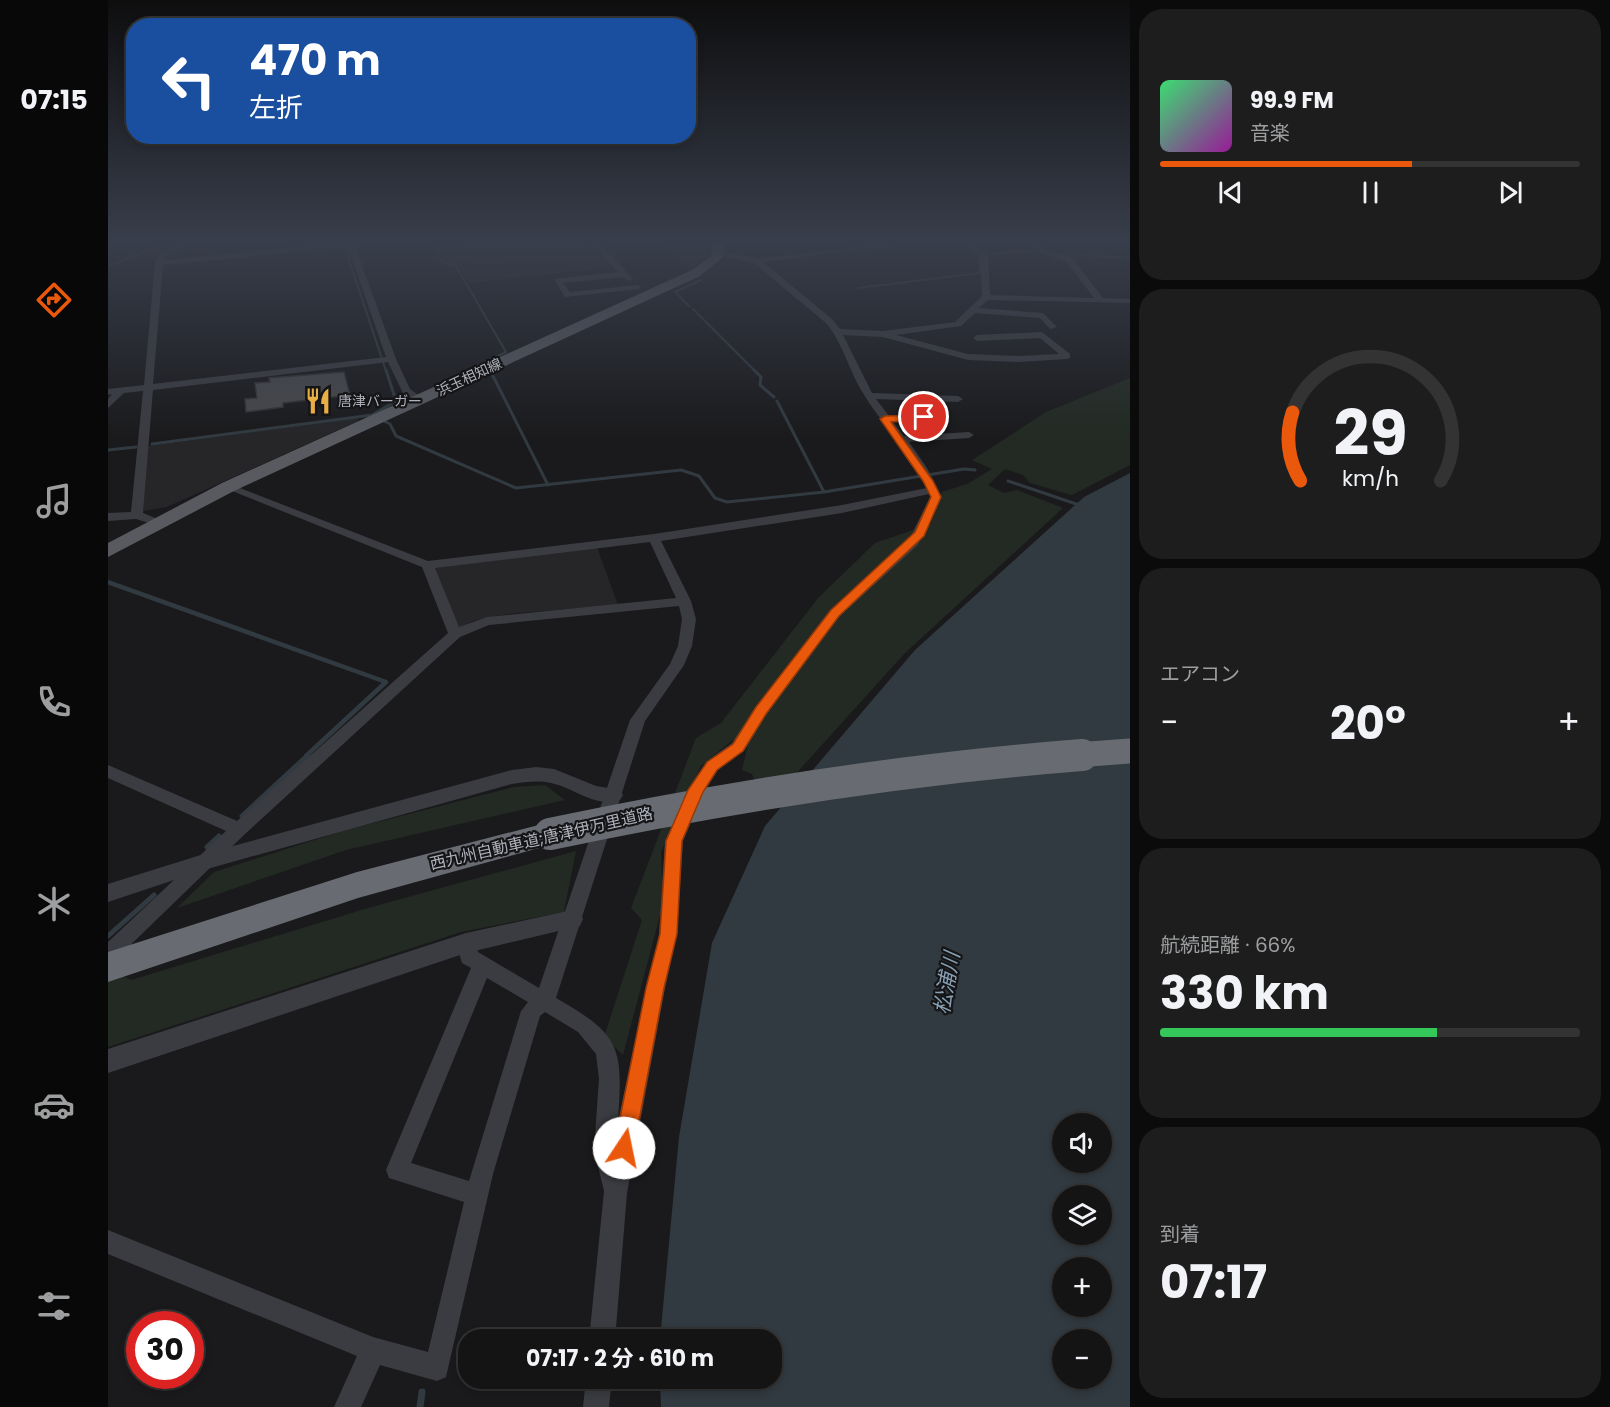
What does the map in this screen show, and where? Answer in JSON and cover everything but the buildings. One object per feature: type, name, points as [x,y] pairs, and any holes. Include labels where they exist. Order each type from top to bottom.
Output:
[{"type":"highway","name":"西九州自動車道;唐津伊万里道路","points":[[108,967],[357,885],[550,834],[672,808],[865,776],[1130,751]]},
{"type":"main road","name":"浜玉相知線","points":[[108,550],[228,487],[627,308]]},
{"type":"street","points":[[137,515],[155,308]]},
{"type":"street","points":[[369,308],[386,359],[406,391],[420,400]]},
{"type":"street","points":[[603,1329],[615,1193],[655,988],[668,934],[674,841],[696,790],[712,766],[738,747],[761,711],[835,613],[914,542],[936,497],[928,481],[858,379],[839,332],[811,308]]},
{"type":"street","points":[[839,332],[883,334],[962,323],[976,308]]},
{"type":"street","points":[[974,310],[1043,316],[1053,327]]},
{"type":"street","points":[[962,323],[977,338],[988,358]]},
{"type":"street","points":[[883,334],[968,357],[1067,356],[1042,335],[977,338]]},
{"type":"street","points":[[108,392],[386,359]]},
{"type":"street","points":[[108,405],[120,392]]},
{"type":"street","points":[[869,396],[958,399]]},
{"type":"street","points":[[885,419],[943,416]]},
{"type":"street","points":[[900,439],[969,435]]},
{"type":"street","points":[[228,487],[427,566],[654,538],[842,509],[928,481]]},
{"type":"street","points":[[108,517],[137,515],[159,522]]},
{"type":"street","points":[[108,1242],[373,1350],[437,1368],[477,1195],[531,1011],[545,1001],[638,720],[677,665],[686,646],[689,619],[684,601],[654,538]]},
{"type":"street","points":[[427,566],[455,633]]},
{"type":"street","points":[[108,954],[239,829],[455,633],[487,621],[684,601]]},
{"type":"street","points":[[108,771],[239,829]]},
{"type":"street","points":[[108,893],[207,861],[513,777],[547,774],[559,777],[586,793],[613,795]]},
{"type":"street","points":[[108,1061],[466,943],[572,919]]},
{"type":"street","points":[[466,943],[469,957],[585,1025],[606,1050],[610,1079],[605,1150],[615,1193]]},
{"type":"street","points":[[477,1195],[397,1170],[483,964]]},
{"type":"street","points":[[347,1407],[373,1350]]},
{"type":"street","points":[[596,1407],[597,1389]]},
{"type":"shaded area","points":[[1130,378],[1130,465],[1072,495],[1030,483],[1023,475],[1005,469],[988,485],[1004,493],[1017,490],[1063,508],[904,654],[765,808],[752,774],[742,770],[748,744],[733,740],[701,766],[661,852],[663,904],[623,1055],[604,1037],[642,920],[631,908],[696,738],[721,723],[818,598],[875,543],[931,524],[942,492],[967,484],[992,469],[972,460],[1046,412]]},
{"type":"shaded area","points":[[358,418],[358,421],[167,507],[143,511],[148,446]]},
{"type":"shaded area","points":[[595,542],[618,605],[508,614],[476,620],[449,632],[430,562]]},
{"type":"shaded area","points":[[545,785],[565,800],[346,850],[177,908],[214,872],[343,831],[514,787]]},
{"type":"shaded area","points":[[576,851],[564,912],[461,932],[108,1047],[108,975],[112,971],[131,980],[368,908]]},
{"type":"water","name":"松浦川","points":[[1130,473],[1130,1407],[661,1407],[660,1389],[782,1389],[782,1329],[661,1329],[679,1137],[712,943],[765,826],[915,650],[1084,497]]},
{"type":"waterway","points":[[365,308],[386,371]]},
{"type":"waterway","points":[[474,367],[506,352],[480,308]]},
{"type":"waterway","points":[[693,309],[761,377],[760,385],[774,397]]},
{"type":"waterway","points":[[372,415],[396,401],[386,370]]},
{"type":"waterway","points":[[493,376],[548,485]]},
{"type":"waterway","points":[[777,401],[824,492]]},
{"type":"waterway","points":[[152,444],[372,415]]},
{"type":"waterway","points":[[372,415],[390,424],[396,436],[516,488],[548,485]]},
{"type":"waterway","points":[[108,450],[136,447]]},
{"type":"waterway","points":[[824,492],[964,469],[975,470]]},
{"type":"waterway","points":[[548,485],[681,470],[699,476],[715,498],[727,502],[824,492]]},
{"type":"waterway","points":[[1008,481],[1082,506]]},
{"type":"waterway","points":[[108,582],[386,682],[306,756]]},
{"type":"waterway","points":[[242,816],[308,755]]},
{"type":"waterway","points":[[207,847],[219,836]]},
{"type":"waterway","points":[[108,936],[154,895]]},
{"type":"waterway","points":[[420,1407],[422,1392]]},
{"type":"place","name":"唐津バーガー","points":[[318,401]]},
{"type":"route","points":[[624,1148],[655,988],[668,934],[672,906],[671,860],[674,841],[696,790],[712,766],[738,747],[761,711],[835,613],[920,534],[936,497],[934,490],[885,419],[924,417]]}]
